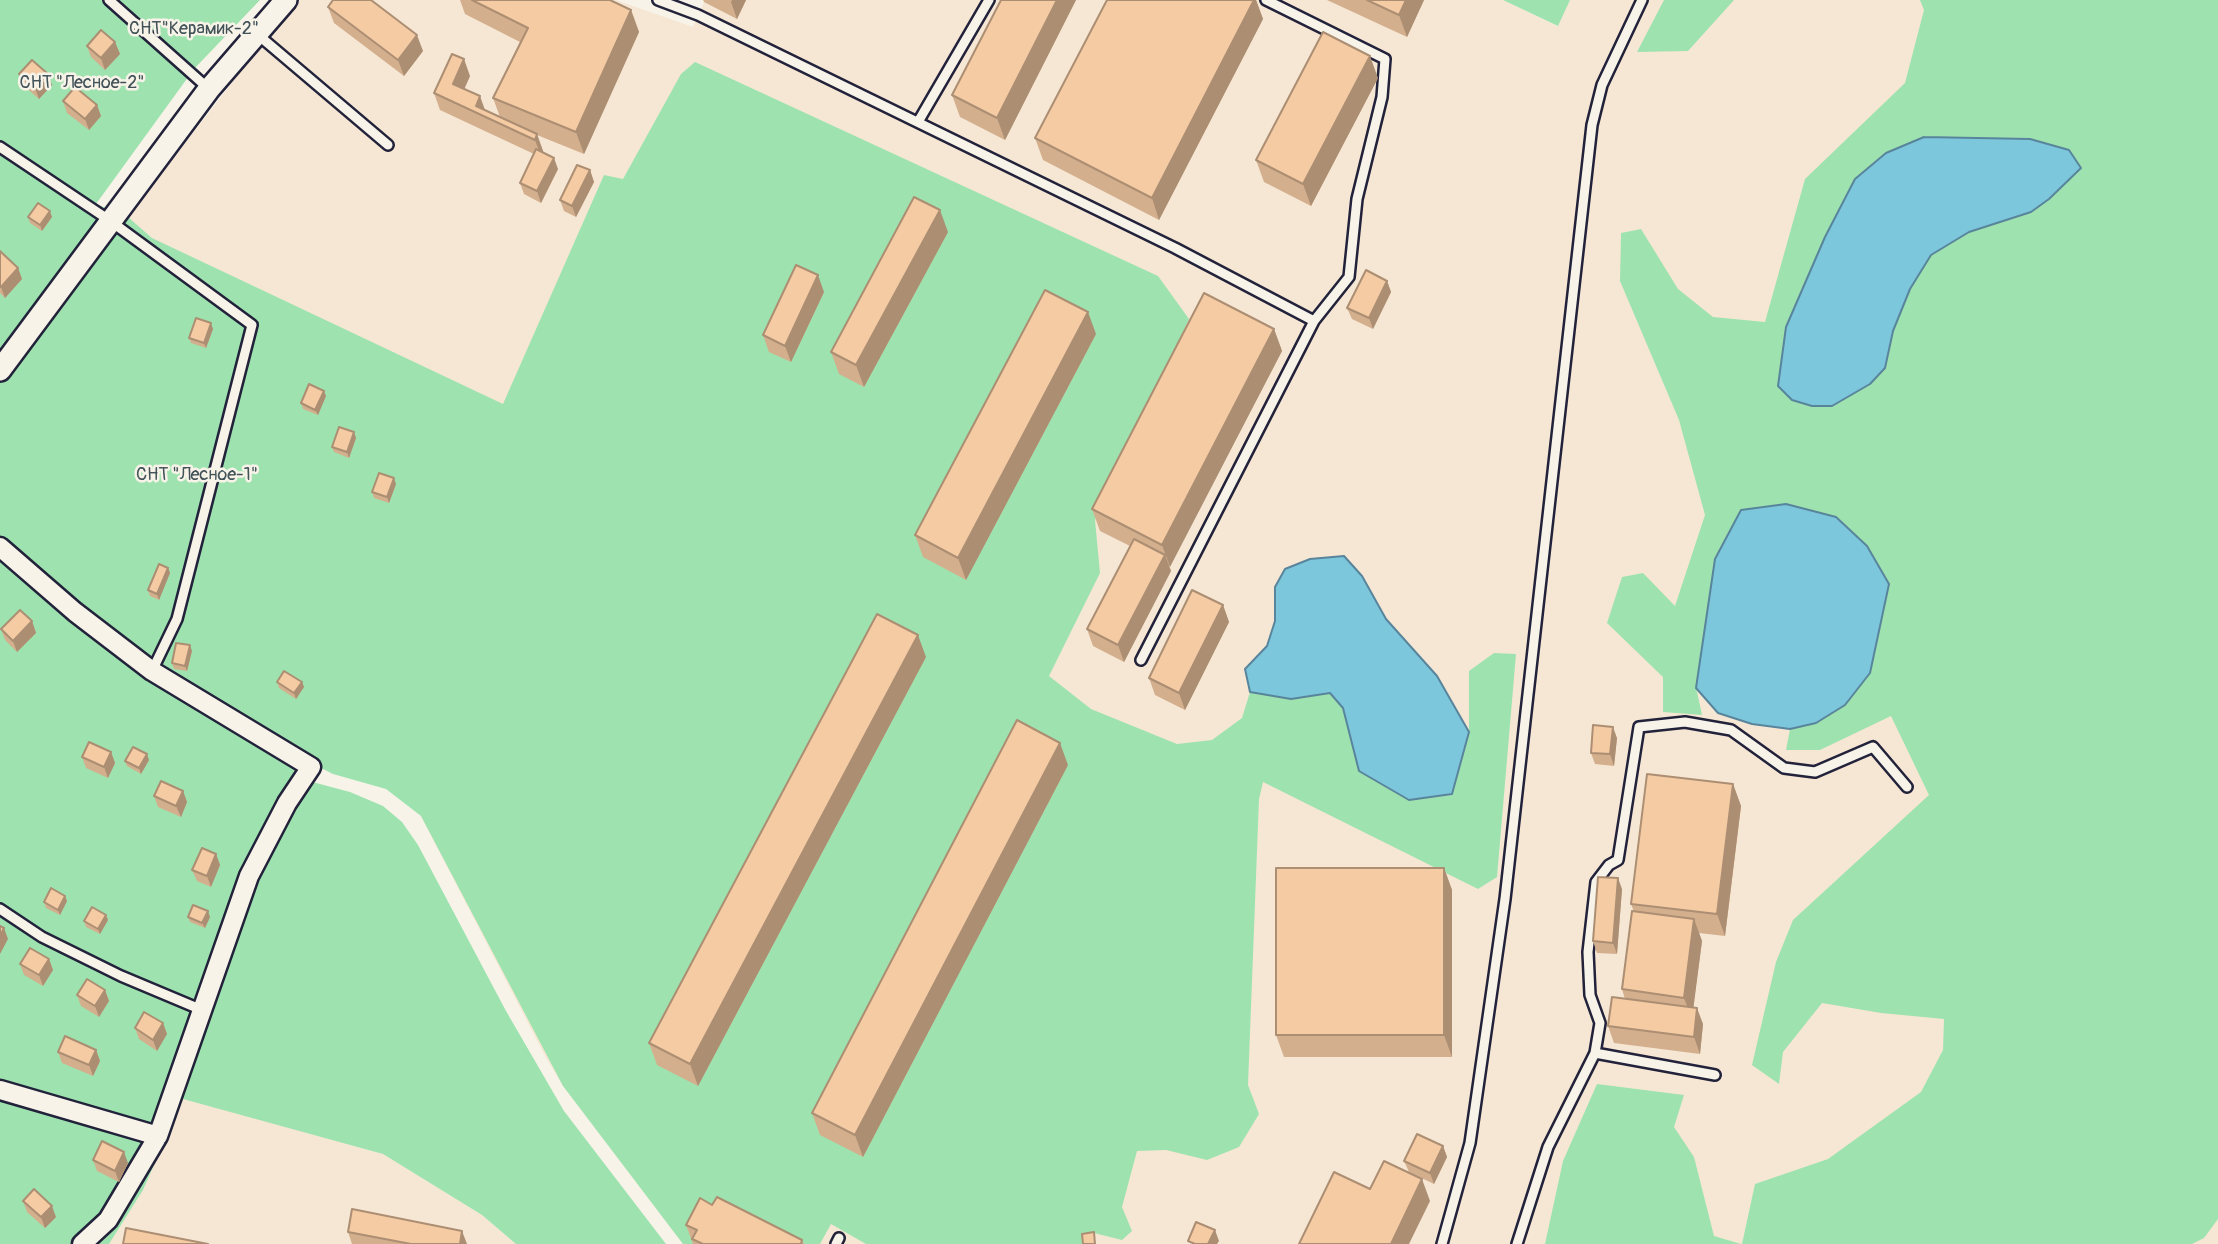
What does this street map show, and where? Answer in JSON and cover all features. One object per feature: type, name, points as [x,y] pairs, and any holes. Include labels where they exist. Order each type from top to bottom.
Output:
[{"type":"street","points":[[0,370],[209,89],[286,0]]},
{"type":"street","points":[[0,547],[75,612],[152,671],[311,767],[287,803],[249,876],[158,1136],[108,1220],[82,1244]]},
{"type":"street","points":[[0,1090],[158,1136]]},
{"type":"lane","points":[[110,0],[209,89]]},
{"type":"lane","points":[[658,0],[698,15],[918,122],[1175,248],[1314,321]]},
{"type":"lane","points":[[918,122],[989,0]]},
{"type":"lane","points":[[1141,660],[1314,321],[1349,277],[1357,199],[1382,97],[1385,59],[1266,0]]},
{"type":"lane","points":[[1442,1244],[1469,1143],[1505,898],[1592,125],[1602,85],[1642,0]]},
{"type":"lane","points":[[257,34],[388,145]]},
{"type":"lane","points":[[0,147],[109,220],[252,325],[177,619],[152,671]]},
{"type":"lane","points":[[1517,1244],[1548,1147],[1595,1052],[1600,1023],[1590,995],[1588,952],[1595,882],[1618,860],[1639,727],[1685,722],[1731,730],[1784,768],[1815,772],[1873,747],[1907,787]]},
{"type":"lane","points":[[0,909],[43,936],[121,976],[202,1010]]},
{"type":"lane","points":[[1595,1052],[1715,1075]]},
{"type":"shaded area","points":[[300,0],[616,0],[693,27],[705,0],[1503,0],[1557,26],[1570,0],[2218,0],[2218,1244],[683,1244],[563,1086],[545,1056],[368,714],[152,238],[128,217],[255,53]]},
{"type":"shaded area","points":[[183,1098],[383,1154],[482,1215],[516,1244],[109,1244],[143,1190]]},
{"type":"green space","points":[[0,0],[260,0],[194,69],[96,204],[128,217],[152,238],[503,404],[604,175],[623,179],[681,74],[695,62],[1158,276],[1189,319],[1095,520],[1100,573],[1049,676],[1091,709],[1177,744],[1212,740],[1242,718],[1250,692],[1291,699],[1330,693],[1343,708],[1359,771],[1409,800],[1451,795],[1469,732],[1469,671],[1494,653],[1516,654],[1497,877],[1478,889],[1263,782],[1259,799],[1248,1085],[1259,1114],[1239,1147],[1207,1160],[1166,1150],[1137,1151],[1122,1207],[1132,1231],[1122,1240],[1090,1232],[1086,1244],[866,1244],[831,1224],[820,1244],[683,1244],[563,1086],[421,816],[386,789],[333,774],[317,766],[305,780],[350,792],[383,806],[402,822],[418,845],[506,1011],[564,1111],[666,1244],[516,1244],[482,1215],[383,1154],[183,1099],[143,1190],[109,1244],[0,1244]]},
{"type":"green space","points":[[1503,0],[1570,0],[1558,26]]},
{"type":"green space","points":[[1664,0],[1734,0],[1688,51],[1637,52]]},
{"type":"green space","points":[[1920,0],[2218,0],[2218,1219],[2204,1238],[2192,1244],[1742,1244],[1755,1184],[1828,1159],[1921,1092],[1943,1050],[1944,1019],[1881,1013],[1822,1003],[1783,1052],[1779,1084],[1752,1065],[1776,962],[1793,920],[1929,795],[1891,716],[1820,750],[1786,750],[1790,729],[1816,723],[1845,705],[1870,673],[1889,584],[1696,687],[1702,715],[1663,712],[1663,677],[1607,623],[1622,577],[1643,573],[1675,606],[1705,515],[1679,420],[1620,281],[1621,233],[1641,229],[1678,289],[1713,317],[1765,322],[1805,179],[1905,83],[1924,10]],"holes":[[[1924,137],[2030,139],[2069,150],[2031,212],[1969,232],[1931,255],[1910,289],[1893,331],[1885,368],[1832,406],[1812,406],[1792,400],[1778,386],[1786,327],[1825,237],[1855,179],[1885,153]]]},
{"type":"green space","points":[[1597,1084],[1684,1095],[1674,1127],[1694,1157],[1714,1236],[1741,1244],[1545,1244],[1563,1161]]},
{"type":"water","points":[[1924,137],[2030,139],[2069,150],[2081,168],[2049,199],[2031,212],[1969,232],[1931,255],[1910,289],[1893,331],[1885,368],[1870,384],[1832,406],[1812,406],[1792,400],[1778,386],[1786,327],[1825,237],[1855,179],[1886,153]]},
{"type":"water","points":[[1786,504],[1836,517],[1867,546],[1889,584],[1870,673],[1845,705],[1816,723],[1790,729],[1752,724],[1718,713],[1696,688],[1715,559],[1741,510]]},
{"type":"water","points":[[1344,556],[1362,576],[1386,619],[1437,676],[1469,732],[1452,794],[1409,800],[1359,771],[1343,708],[1330,693],[1291,699],[1250,692],[1245,669],[1267,646],[1275,621],[1275,587],[1285,569],[1310,559]]},
{"type":"building","points":[[333,0],[371,0],[417,35],[398,60],[328,7]]},
{"type":"building","points":[[472,0],[610,0],[631,10],[576,132],[493,98],[528,28]]},
{"type":"building","points":[[1001,0],[1057,0],[997,118],[952,95]]},
{"type":"building","points":[[1107,0],[1254,0],[1152,198],[1035,138]]},
{"type":"building","points":[[1367,0],[1406,0],[1399,15]]},
{"type":"building","points":[[101,30],[115,42],[101,58],[87,46]]},
{"type":"building","points":[[1323,32],[1370,56],[1303,184],[1256,160]]},
{"type":"building","points":[[452,54],[464,59],[453,84],[480,96],[476,106],[537,134],[535,140],[434,93]]},
{"type":"building","points":[[32,60],[48,74],[35,88],[19,74]]},
{"type":"building","points":[[75,87],[97,105],[85,119],[63,101]]},
{"type":"building","points":[[536,149],[554,158],[537,191],[520,183]]},
{"type":"building","points":[[577,165],[590,170],[572,206],[560,200]]},
{"type":"building","points":[[914,197],[940,210],[856,365],[831,352]]},
{"type":"building","points":[[38,203],[50,211],[40,225],[28,217]]},
{"type":"building","points":[[0,251],[18,268],[1,287],[0,286]]},
{"type":"building","points":[[796,265],[818,275],[785,346],[763,335]]},
{"type":"building","points":[[1366,270],[1387,281],[1369,318],[1347,308]]},
{"type":"building","points":[[1045,290],[1088,312],[958,558],[915,535]]},
{"type":"building","points":[[1204,293],[1274,329],[1162,545],[1092,509]]},
{"type":"building","points":[[196,318],[211,323],[204,343],[189,338]]},
{"type":"building","points":[[309,384],[324,391],[315,410],[301,403]]},
{"type":"building","points":[[339,427],[354,432],[347,452],[332,447]]},
{"type":"building","points":[[379,473],[394,478],[387,497],[372,492]]},
{"type":"building","points":[[1134,539],[1165,555],[1118,645],[1087,629]]},
{"type":"building","points":[[159,564],[168,568],[157,594],[148,590]]},
{"type":"building","points":[[1192,590],[1223,605],[1179,693],[1149,678]]},
{"type":"building","points":[[20,610],[32,621],[13,641],[1,629]]},
{"type":"building","points":[[877,614],[918,635],[690,1064],[649,1043]]},
{"type":"building","points":[[176,643],[190,645],[185,666],[172,663]]},
{"type":"building","points":[[284,671],[302,682],[294,693],[277,682]]},
{"type":"building","points":[[1017,720],[1060,743],[855,1135],[812,1113]]},
{"type":"building","points":[[1593,725],[1613,727],[1610,754],[1591,753]]},
{"type":"building","points":[[89,742],[111,752],[104,767],[82,757]]},
{"type":"building","points":[[133,747],[147,754],[139,768],[125,761]]},
{"type":"building","points":[[1647,774],[1733,784],[1717,914],[1631,904]]},
{"type":"building","points":[[161,781],[183,791],[176,806],[154,796]]},
{"type":"building","points":[[202,848],[216,854],[207,876],[192,870]]},
{"type":"building","points":[[1276,868],[1444,868],[1444,1035],[1276,1035]]},
{"type":"building","points":[[1598,877],[1618,878],[1613,943],[1593,941]]},
{"type":"building","points":[[51,888],[65,896],[58,910],[44,902]]},
{"type":"building","points":[[193,905],[208,911],[202,923],[188,917]]},
{"type":"building","points":[[92,907],[106,915],[98,929],[84,921]]},
{"type":"building","points":[[1632,911],[1694,919],[1684,998],[1622,989]]},
{"type":"building","points":[[30,948],[49,959],[39,975],[20,964]]},
{"type":"building","points":[[87,979],[105,990],[95,1006],[77,995]]},
{"type":"building","points":[[1612,997],[1697,1008],[1694,1037],[1608,1026]]},
{"type":"building","points":[[144,1012],[163,1023],[153,1040],[135,1028]]},
{"type":"building","points":[[65,1036],[96,1050],[89,1065],[58,1052]]},
{"type":"building","points":[[1417,1134],[1443,1146],[1430,1173],[1404,1161]]},
{"type":"building","points":[[102,1141],[124,1152],[115,1171],[93,1160]]},
{"type":"building","points":[[1384,1161],[1422,1179],[1391,1244],[1299,1244],[1334,1172],[1370,1189]]},
{"type":"building","points":[[34,1189],[52,1206],[41,1217],[23,1201]]},
{"type":"building","points":[[717,1197],[802,1240],[801,1244],[703,1244],[692,1239],[697,1230],[686,1225],[700,1198],[712,1205]]},
{"type":"building","points":[[352,1209],[462,1231],[460,1244],[411,1244],[348,1232]]},
{"type":"building","points":[[1196,1222],[1215,1230],[1208,1244],[1188,1241]]},
{"type":"building","points":[[126,1228],[208,1244],[123,1244]]},
{"type":"building","points":[[1094,1232],[1095,1244],[1083,1244],[1082,1234]]},
{"type":"park label","name":"СНТ\"Керамик-2\"","points":[[194,29]]},
{"type":"park label","name":"СНТ \"Лесное-2\"","points":[[82,83]]},
{"type":"park label","name":"СНТ \"Лесное-1\"","points":[[197,475]]}]
